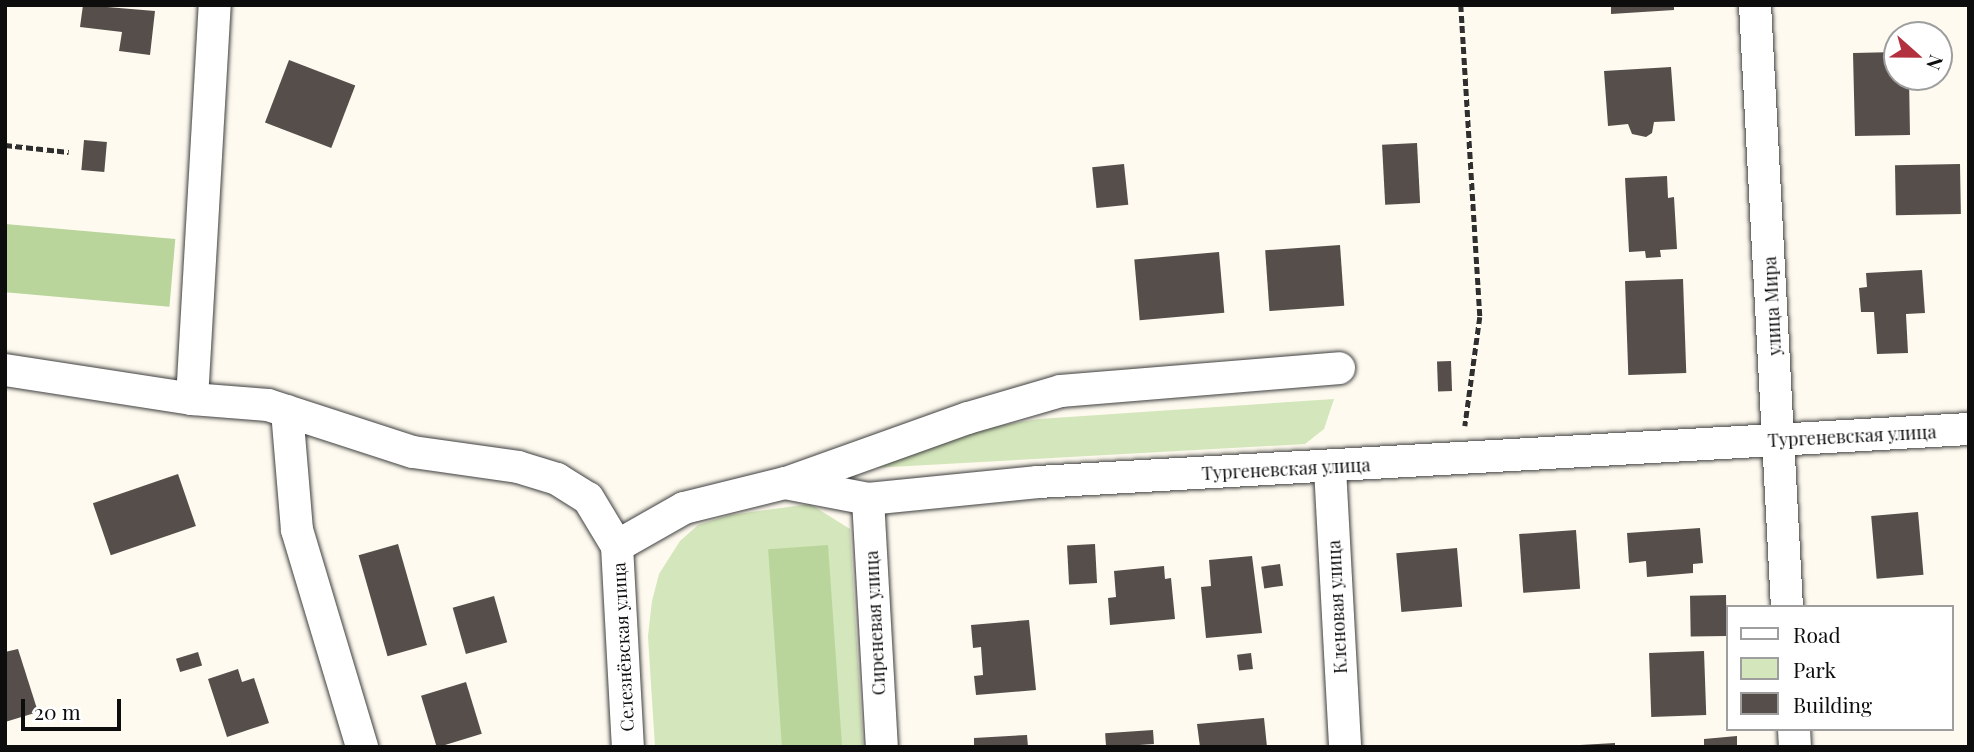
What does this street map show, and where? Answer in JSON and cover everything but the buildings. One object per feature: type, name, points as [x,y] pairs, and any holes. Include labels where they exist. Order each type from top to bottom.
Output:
[{"type":"street","points":[[192,399],[215,5]]},
{"type":"street","name":"улица Мира","points":[[1755,5],[1787,605]]},
{"type":"street","points":[[785,483],[968,418],[1061,391],[1339,368]]},
{"type":"street","points":[[5,370],[192,399],[268,405],[413,452],[518,467],[557,479],[588,498],[617,546]]},
{"type":"street","points":[[287,411],[297,530],[362,747]]},
{"type":"street","name":"Тургеневская улица","points":[[617,546],[684,509],[785,483],[869,499],[988,485],[1330,468],[1969,429]]},
{"type":"street","name":"Кленовая улица","points":[[1330,468],[1345,747]]},
{"type":"street","name":"Сиреневая улица","points":[[869,499],[882,747]]},
{"type":"street","name":"Селезнёвская улица","points":[[617,546],[628,747]]},
{"type":"path","points":[[1461,5],[1479,317],[1461,458]]},
{"type":"path","points":[[5,145],[69,152]]},
{"type":"green space","points":[[5,224],[175,239],[169,307],[5,292]]},
{"type":"green space","points":[[1334,399],[1324,429],[1305,444],[854,469],[979,429],[1039,419]]},
{"type":"green space","points":[[810,504],[850,529],[863,747],[655,747],[648,636],[652,601],[659,574],[680,541],[698,525],[730,515]]},
{"type":"green space","points":[[828,545],[842,747],[782,747],[768,549]]}]
